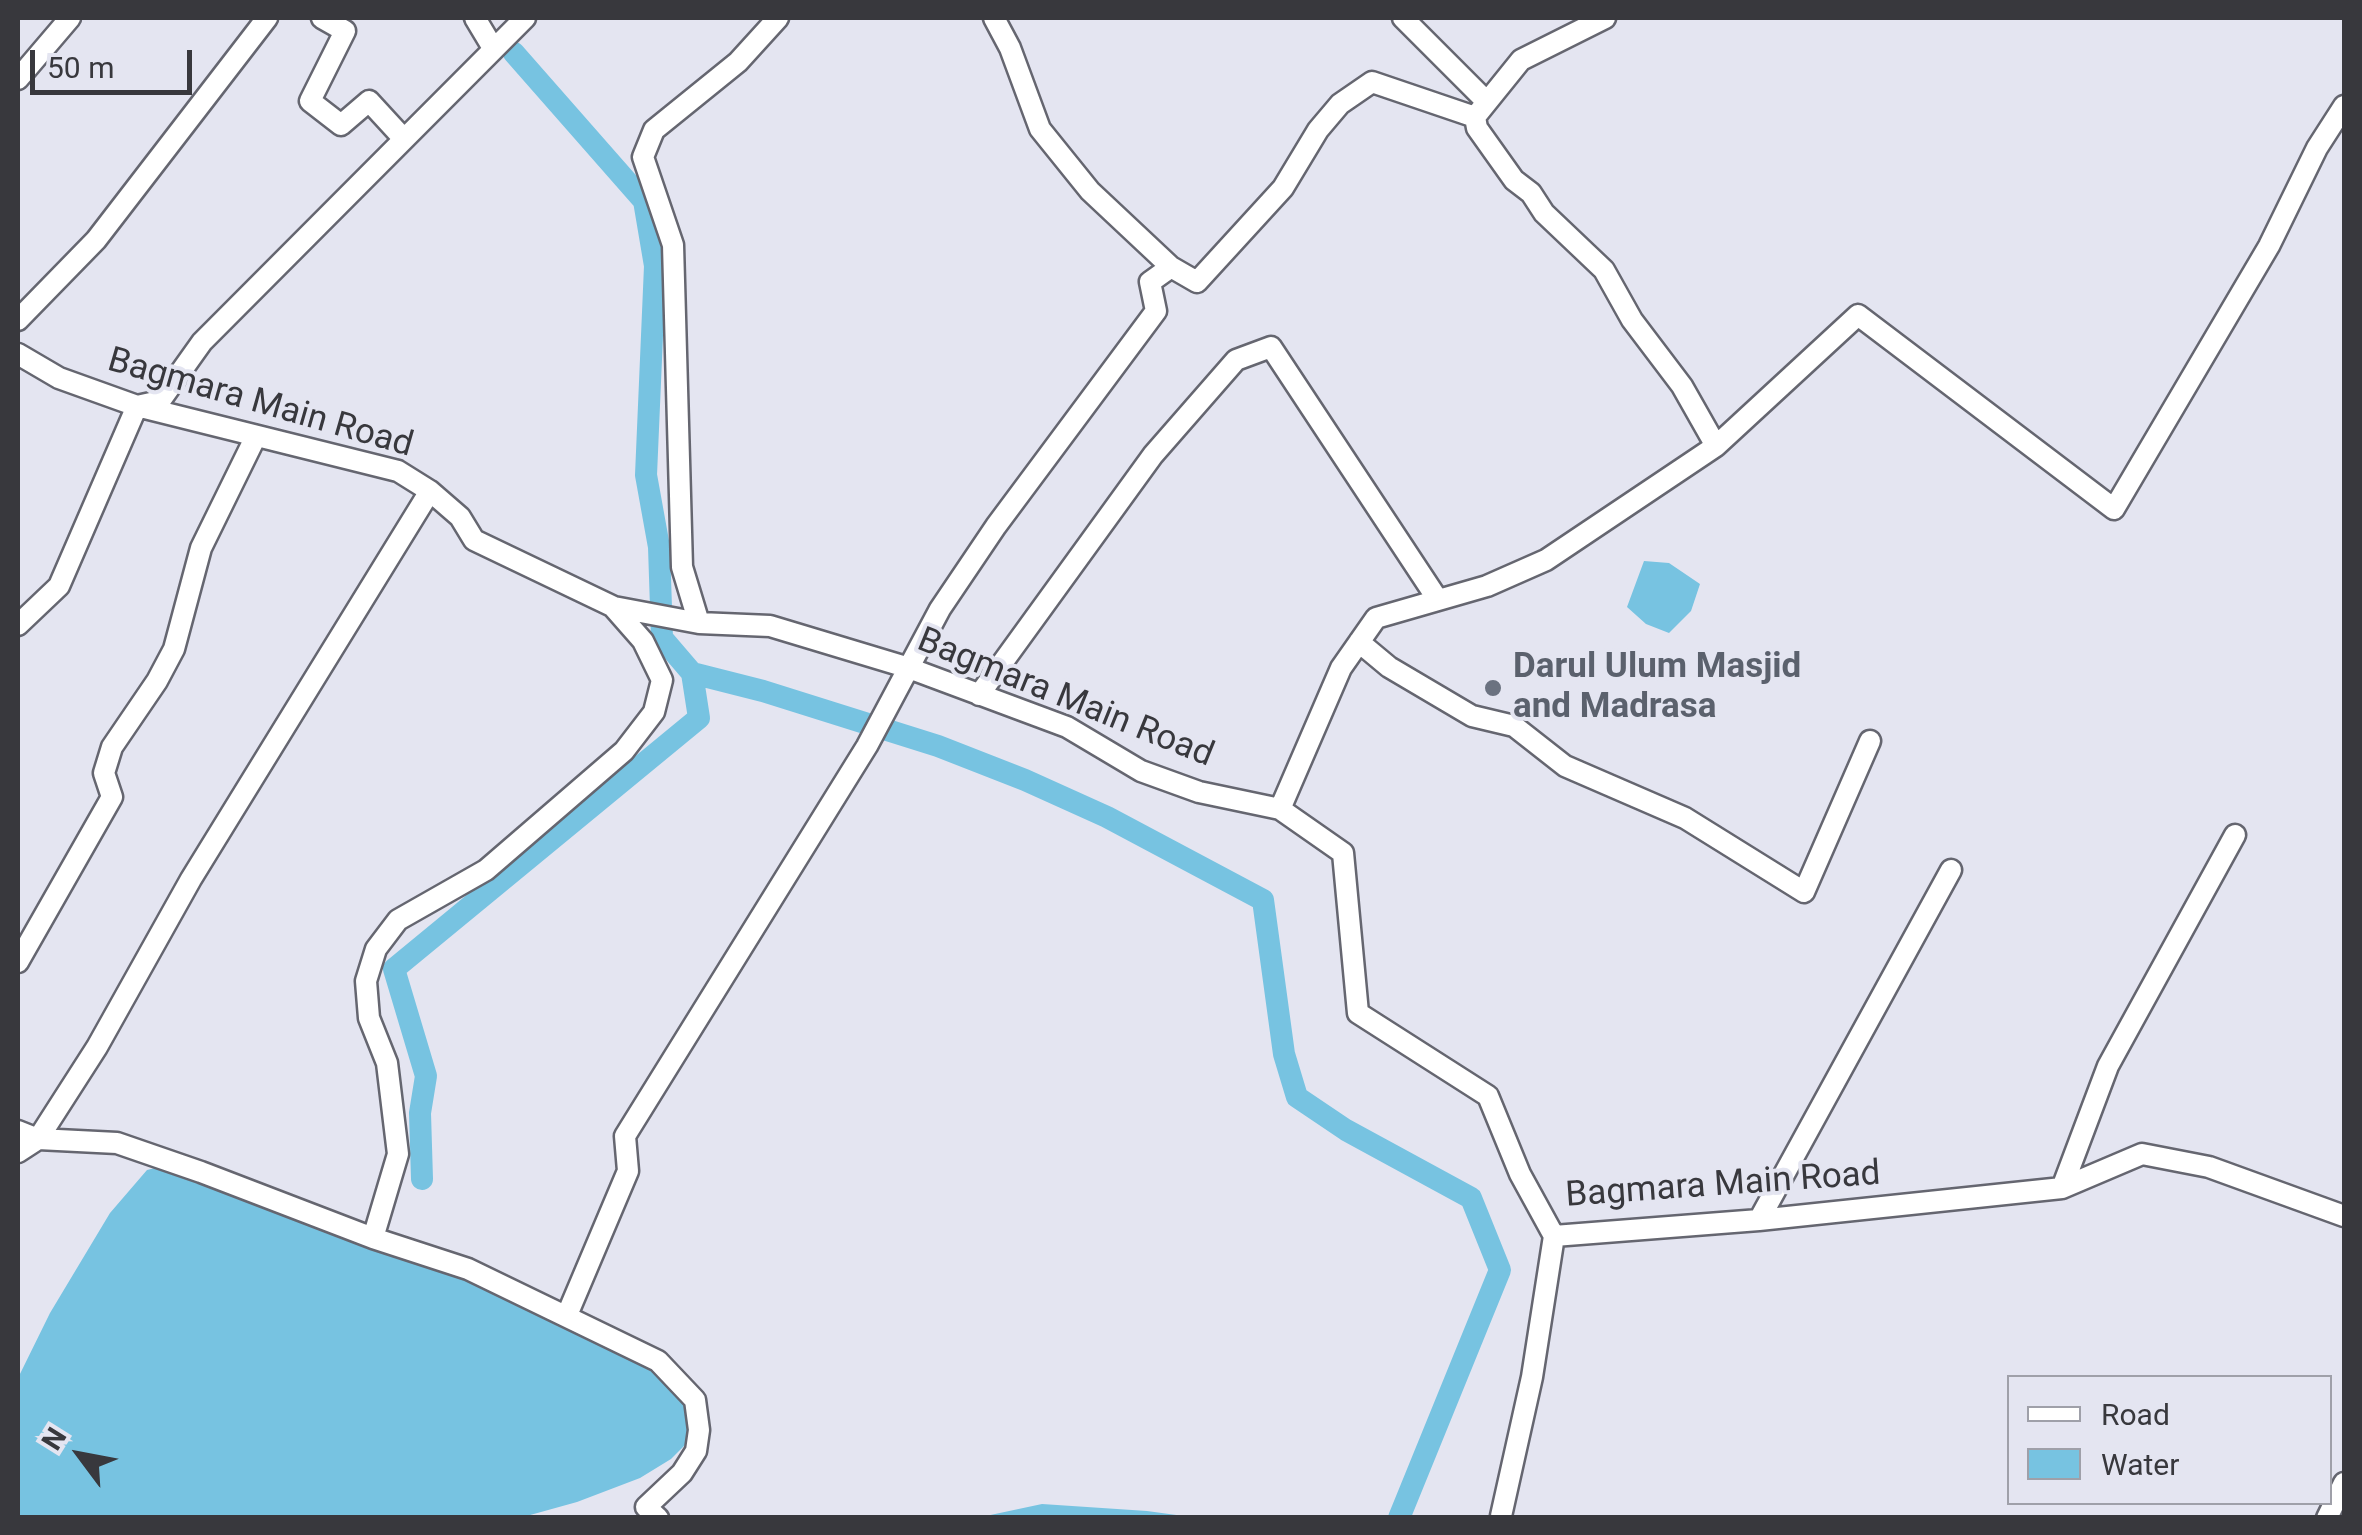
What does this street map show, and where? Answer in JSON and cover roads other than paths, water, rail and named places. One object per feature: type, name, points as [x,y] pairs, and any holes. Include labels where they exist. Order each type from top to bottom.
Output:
[{"type":"street","points":[[18,79],[70,18]]},
{"type":"street","points":[[18,320],[96,240],[267,18]]},
{"type":"street","points":[[322,18],[345,31],[310,100],[341,125],[369,101],[403,138]]},
{"type":"street","points":[[475,18],[493,48]]},
{"type":"street","points":[[18,625],[60,586],[137,406],[160,401],[202,342],[525,18]]},
{"type":"street","points":[[692,621],[682,566],[673,244],[642,157],[654,130],[738,62],[778,18]]},
{"type":"street","points":[[994,18],[1010,48],[1040,129],[1090,191],[1170,267],[1197,282],[1283,188],[1318,130],[1340,104],[1372,82],[1481,109]]},
{"type":"street","points":[[1404,18],[1481,109]]},
{"type":"street","points":[[1604,18],[1522,60],[1481,109],[1476,128],[1514,180],[1604,270],[1632,320],[1682,386],[1716,446]]},
{"type":"street","points":[[1280,809],[1341,668],[1376,618],[1487,586],[1546,560],[1716,446],[1858,315],[2114,509],[2269,246],[2316,148],[2337,135],[2344,106]]},
{"type":"street","points":[[568,1315],[628,1172],[625,1136],[867,746],[940,609],[996,526],[1156,311],[1150,282],[1170,267]]},
{"type":"street","points":[[980,695],[1154,455],[1236,360],[1271,347],[1438,600]]},
{"type":"street","name":"Bagmara Main Road","points":[[18,354],[59,378],[137,406],[398,471],[430,490],[460,517],[474,540],[614,607],[692,621],[770,626],[906,667],[1067,728],[1141,771],[1198,792],[1280,809],[1343,854],[1358,1013],[1488,1096],[1520,1174],[1554,1236],[1759,1220],[2062,1188],[2142,1154],[2210,1167],[2344,1216]]},
{"type":"street","points":[[18,962],[112,797],[104,773],[112,747],[158,681],[174,649],[201,548],[256,436]]},
{"type":"street","points":[[18,1152],[38,1139],[97,1047],[191,879],[430,490]]},
{"type":"street","points":[[373,1238],[398,1154],[387,1063],[369,1018],[366,981],[376,948],[398,920],[486,870],[624,751],[654,712],[662,680],[644,641],[614,607]]},
{"type":"street","points":[[1359,642],[1390,667],[1472,716],[1514,726],[1564,766],[1685,818],[1804,892],[1870,740]]},
{"type":"street","points":[[2062,1188],[2108,1066],[2235,835]]},
{"type":"street","points":[[1759,1220],[1951,870]]},
{"type":"street","points":[[18,1131],[38,1139],[117,1143],[201,1172],[468,1270],[658,1361],[694,1400],[699,1417],[696,1452],[682,1474],[646,1507],[658,1518]]},
{"type":"street","points":[[1501,1516],[1532,1377],[1554,1236]]},
{"type":"street","points":[[2327,1518],[2344,1483]]},
{"type":"water","points":[[1644,561],[1669,563],[1700,584],[1691,611],[1669,633],[1646,624],[1627,607]]},
{"type":"water","points":[[159,1167],[473,1280],[645,1362],[687,1401],[688,1442],[671,1459],[640,1478],[523,1517],[18,1518],[18,1378],[50,1313],[110,1213],[147,1170]]},
{"type":"water","points":[[1042,1504],[1147,1511],[1191,1517],[981,1517]]},
{"type":"waterway","points":[[422,1179],[420,1113],[426,1076],[394,969],[699,718],[692,673],[662,638],[659,547],[646,475],[655,266],[644,201],[514,53]]},
{"type":"waterway","points":[[692,673],[938,746],[1025,780],[1107,817],[1263,900],[1284,1054],[1297,1097],[1346,1130],[1471,1198],[1500,1270],[1399,1518]]},
{"type":"place","name":"Darul Ulum Masjid and Madrasa","points":[[1493,688]]}]
